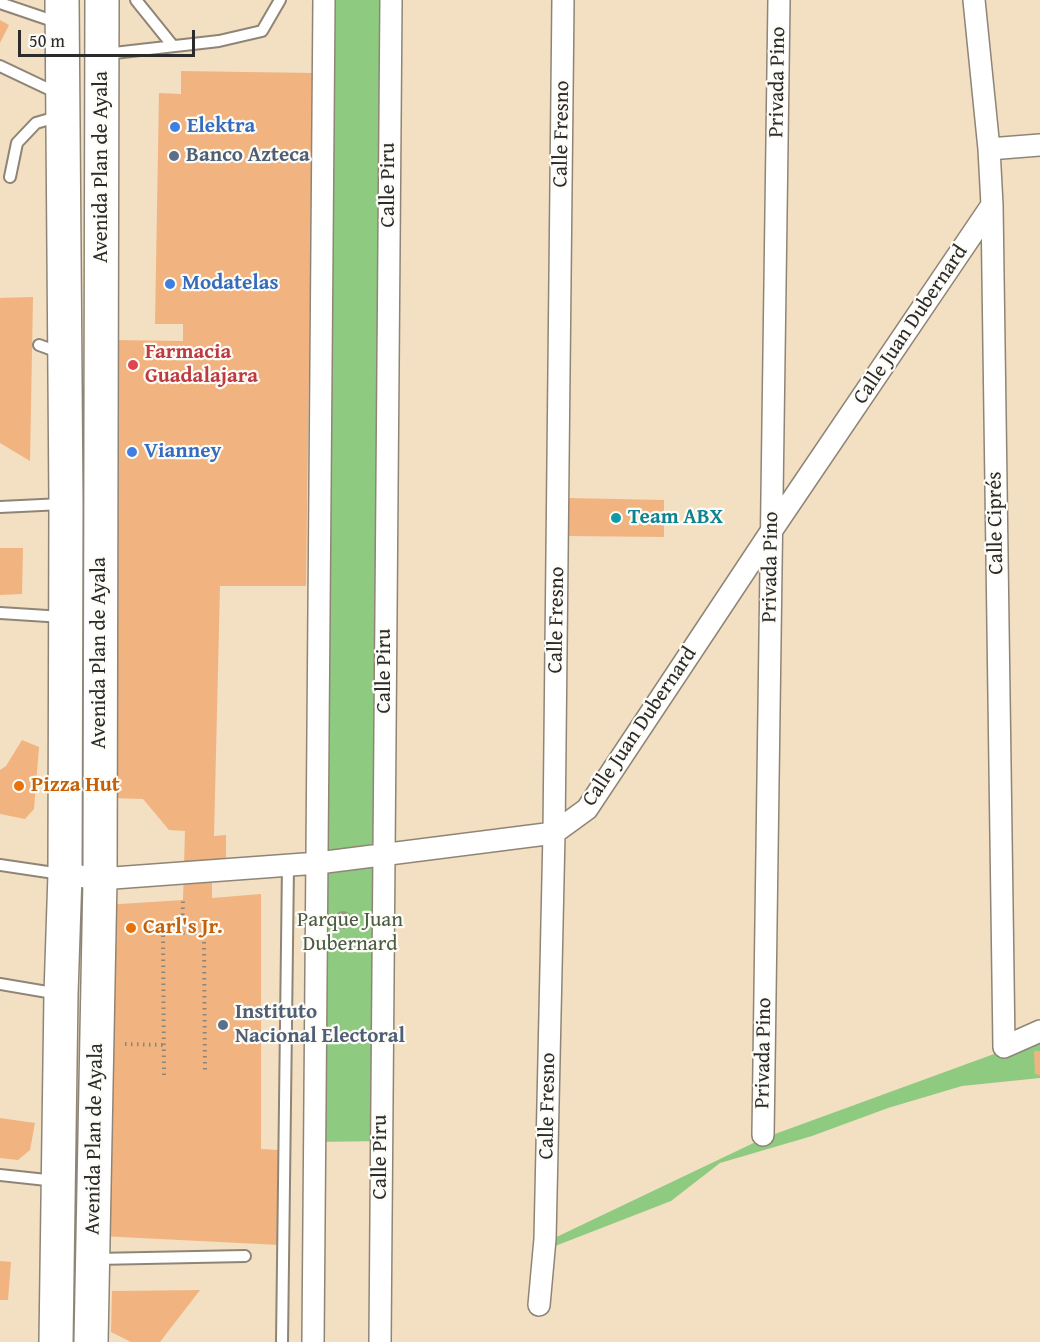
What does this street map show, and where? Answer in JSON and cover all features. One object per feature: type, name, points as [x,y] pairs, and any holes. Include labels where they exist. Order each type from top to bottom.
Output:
[{"type":"main road","name":"Avenida Plan de Ayala","points":[[91,1342],[100,879],[102,0]]},
{"type":"main road","name":"Avenida Plan de Ayala","points":[[56,1342],[65,874],[66,504],[52,350],[63,106],[62,12]]},
{"type":"street","points":[[313,1342],[324,0]]},
{"type":"street","name":"Calle Piru","points":[[380,1342],[391,0]]},
{"type":"street","name":"Calle Fresno","points":[[539,1305],[545,1239],[554,832],[563,0]]},
{"type":"street","name":"Privada Pino","points":[[763,1135],[779,0]]},
{"type":"street","name":"Calle Ciprés","points":[[974,0],[989,149],[992,206],[1004,1047],[1040,1031]]},
{"type":"street","points":[[989,149],[1040,145]]},
{"type":"street","name":"Calle Juan Dubernard","points":[[65,874],[100,879],[318,863],[383,855],[554,832],[587,809],[772,530],[992,206]]},
{"type":"lane","points":[[136,0],[173,46]]},
{"type":"lane","points":[[102,54],[219,41],[262,31],[280,0]]},
{"type":"lane","points":[[0,3],[62,12]]},
{"type":"lane","points":[[0,66],[63,106],[36,123],[17,143],[10,177]]},
{"type":"lane","points":[[0,507],[66,504]]},
{"type":"lane","points":[[0,613],[65,617]]},
{"type":"lane","points":[[0,865],[65,874]]},
{"type":"lane","points":[[282,1342],[288,865]]},
{"type":"lane","points":[[0,984],[61,994]]},
{"type":"lane","points":[[0,1175],[58,1181]]},
{"type":"lane","points":[[93,1259],[245,1256]]},
{"type":"path","points":[[182,933],[183,900]]},
{"type":"path","points":[[164,1075],[163,933],[204,933],[205,1074]]},
{"type":"path","points":[[123,1044],[163,1045]]},
{"type":"green space","name":"Parque Juan Dubernard","points":[[324,0],[391,0],[381,1141],[316,1142]]},
{"type":"green space","points":[[1040,1035],[1040,1078],[962,1086],[888,1108],[812,1136],[720,1163],[671,1201],[550,1248],[546,1242],[764,1138],[1005,1050]]},
{"type":"building","points":[[0,20],[9,25],[0,43]]},
{"type":"building","points":[[181,71],[313,73],[306,586],[220,586],[214,836],[226,835],[226,860],[212,860],[212,898],[261,894],[261,1149],[278,1150],[279,1245],[100,1236],[104,905],[183,900],[185,831],[169,830],[143,799],[110,798],[116,340],[183,341],[183,324],[155,324],[159,93],[181,94]]},
{"type":"building","points":[[33,297],[30,461],[0,443],[0,298]]},
{"type":"building","name":"Team ABX","points":[[569,498],[664,500],[664,537],[568,536]]},
{"type":"building","points":[[0,548],[23,548],[22,594],[0,595]]},
{"type":"building","points":[[22,740],[39,747],[34,809],[25,819],[0,814],[0,770],[6,766]]},
{"type":"building","points":[[1034,1051],[1040,1051],[1040,1075],[1035,1074]]},
{"type":"building","points":[[0,1118],[35,1123],[30,1150],[18,1160],[0,1158]]},
{"type":"building","points":[[0,1261],[11,1262],[8,1300],[0,1300]]},
{"type":"building","points":[[200,1290],[160,1342],[131,1342],[111,1332],[112,1291]]},
{"type":"place","name":"Elektra","points":[[175,127]]},
{"type":"place","name":"Banco Azteca","points":[[174,156]]},
{"type":"place","name":"Modatelas","points":[[170,284]]},
{"type":"place","name":"Farmacia Guadalajara","points":[[133,365]]},
{"type":"place","name":"Vianney","points":[[132,452]]},
{"type":"place","name":"Team ABX","points":[[616,518]]},
{"type":"place","name":"Pizza Hut","points":[[19,786]]},
{"type":"place","name":"Carl's Jr.","points":[[131,928]]},
{"type":"place","name":"Instituto Nacional Electoral","points":[[223,1025]]}]
